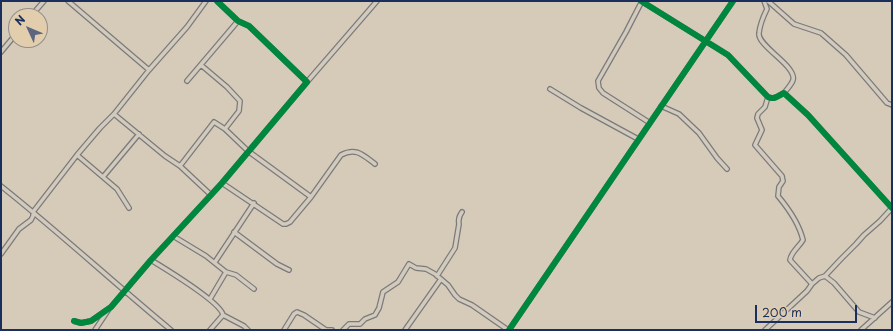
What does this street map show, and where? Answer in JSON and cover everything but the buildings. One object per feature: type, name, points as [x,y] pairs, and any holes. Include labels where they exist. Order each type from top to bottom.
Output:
[{"type":"street","points":[[68,1],[149,70]]},
{"type":"street","points":[[2,251],[20,229],[31,220],[33,212],[77,155],[114,114],[149,70],[187,28],[206,1]]},
{"type":"street","points":[[217,1],[238,22],[249,26],[307,82]]},
{"type":"street","points":[[95,330],[124,291],[222,183],[377,1]]},
{"type":"street","points":[[650,123],[603,93],[598,84],[642,1],[728,55],[768,96],[775,98],[784,93],[793,80],[793,74],[773,53],[758,34],[762,19],[767,9],[764,1]]},
{"type":"street","points":[[343,330],[349,324],[360,324],[365,319],[375,315],[380,308],[382,292],[398,282],[409,264],[416,268],[429,270],[448,285],[459,299],[498,321],[509,330],[732,1]]},
{"type":"street","points":[[768,1],[794,24],[821,33],[846,55],[887,103],[892,105]]},
{"type":"street","points":[[186,81],[238,22]]},
{"type":"street","points":[[1,52],[8,44]]},
{"type":"street","points":[[201,65],[227,87],[240,101],[240,111],[225,129]]},
{"type":"street","points":[[550,89],[581,108],[638,139]]},
{"type":"street","points":[[765,330],[807,291],[812,284],[819,278],[825,276],[864,235],[880,222],[892,208],[808,115],[784,93]]},
{"type":"street","points":[[768,96],[765,107],[758,114],[762,130],[755,145],[782,176],[783,181],[779,187],[778,196],[789,210],[802,233],[803,240],[800,246],[791,254],[790,260],[812,284]]},
{"type":"street","points":[[661,106],[679,114],[699,133],[727,169]]},
{"type":"street","points":[[114,114],[165,156],[180,166],[211,194]]},
{"type":"street","points":[[180,166],[214,122],[225,129],[248,151],[311,197]]},
{"type":"street","points":[[104,177],[139,134]]},
{"type":"street","points":[[222,183],[254,203],[283,224],[286,224],[290,222],[311,197],[339,158],[348,152],[359,152],[375,164]]},
{"type":"street","points":[[77,155],[117,189],[130,208]]},
{"type":"street","points":[[1,186],[171,330]]},
{"type":"street","points":[[215,262],[254,203]]},
{"type":"street","points":[[438,276],[455,248],[459,224],[458,220],[459,215],[462,212]]},
{"type":"street","points":[[234,232],[277,264],[289,270]]},
{"type":"street","points":[[173,236],[215,262],[226,272],[236,276],[254,289]]},
{"type":"street","points":[[151,260],[210,299],[222,310],[223,315],[244,326],[248,330]]},
{"type":"street","points":[[210,299],[226,272]]},
{"type":"street","points":[[825,276],[834,283],[859,312],[875,318]]},
{"type":"street","points":[[405,330],[441,279]]},
{"type":"street","points":[[861,330],[892,302]]},
{"type":"street","points":[[74,320],[81,323],[91,321],[111,307]]},
{"type":"street","points":[[284,330],[294,314],[297,312],[326,330],[332,330]]},
{"type":"street","points":[[210,330],[223,315]]},
{"type":"cycle path","points":[[74,321],[81,323],[91,321],[111,307],[151,260],[222,183],[307,82],[249,26],[238,21],[217,1]]},
{"type":"cycle path","points":[[641,1],[728,55],[768,97],[774,98],[784,93],[808,115],[892,208]]},
{"type":"cycle path","points":[[509,330],[733,1]]}]
